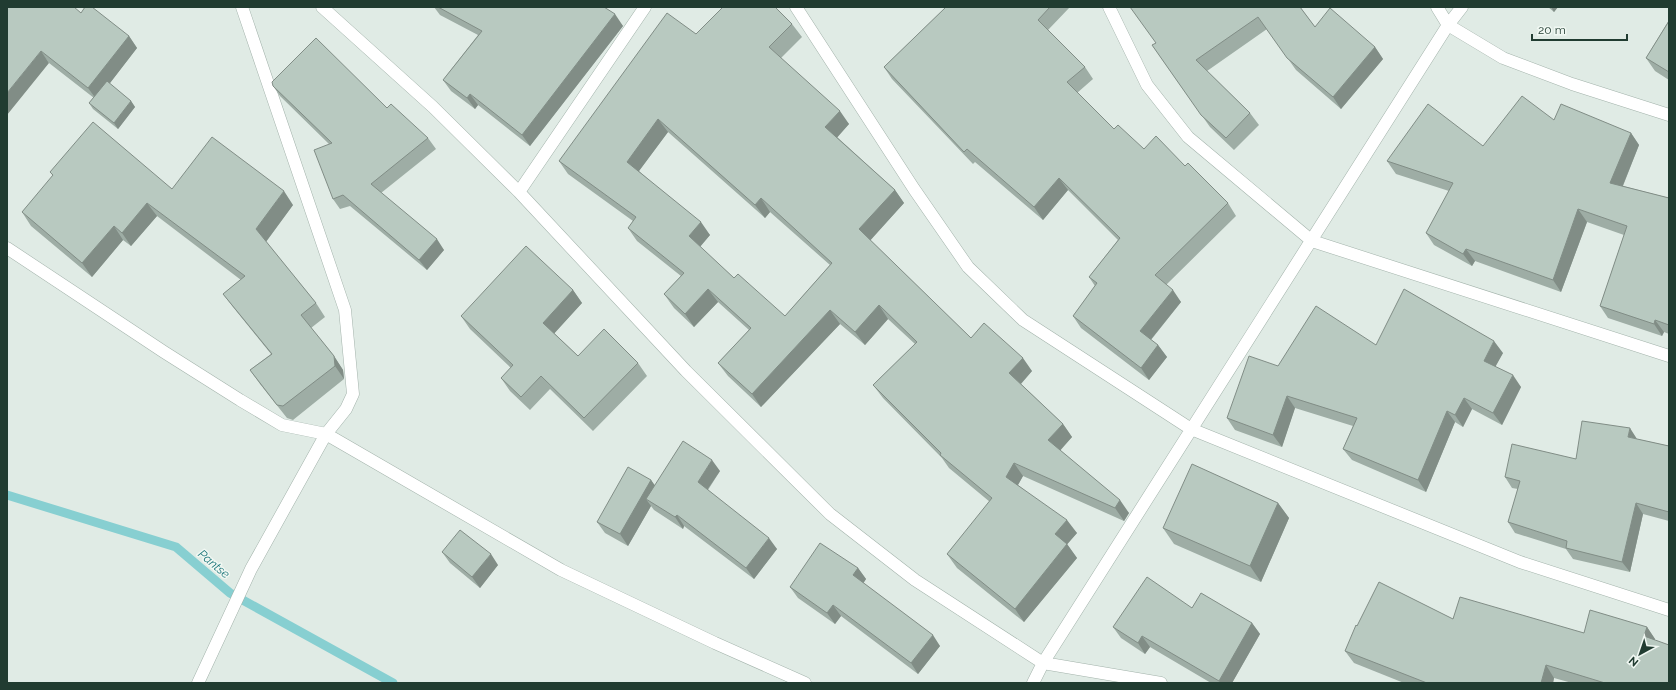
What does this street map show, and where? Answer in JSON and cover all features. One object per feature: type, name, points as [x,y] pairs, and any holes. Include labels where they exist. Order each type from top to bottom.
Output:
[{"type":"street","points":[[198,683],[251,569],[326,434],[346,409],[353,394],[345,310],[242,7]]},
{"type":"street","points":[[322,7],[433,107],[518,192],[686,371],[830,514],[915,580],[1043,662],[1161,683]]},
{"type":"street","points":[[518,192],[645,7]]},
{"type":"street","points":[[796,7],[914,189],[968,267],[1023,320],[1191,429],[1520,562],[1669,610]]},
{"type":"street","points":[[1109,7],[1147,85],[1188,137],[1312,241],[1669,356]]},
{"type":"street","points":[[1437,7],[1448,25],[1503,58],[1572,84],[1669,114]]},
{"type":"street","points":[[1033,683],[1043,662],[1448,25],[1462,7]]},
{"type":"street","points":[[7,248],[157,348],[282,425],[326,434],[561,570],[715,643],[805,683]]},
{"type":"building","points":[[7,7],[74,7],[81,13],[85,7],[92,7],[129,36],[88,88],[41,51],[7,93]]},
{"type":"building","points":[[438,7],[604,7],[615,14],[522,135],[470,94],[467,98],[443,80],[482,31]]},
{"type":"building","points":[[723,7],[775,7],[792,24],[769,47],[840,111],[825,127],[895,190],[859,229],[971,338],[984,323],[1023,358],[1009,373],[1063,424],[1048,440],[1120,500],[1115,508],[1014,463],[1006,477],[1067,520],[1055,534],[1067,544],[1015,609],[947,554],[992,498],[940,455],[941,453],[873,385],[917,342],[879,305],[855,332],[830,310],[752,394],[718,363],[751,328],[708,289],[685,314],[664,294],[684,273],[628,228],[636,217],[559,161],[667,13],[696,34]],"holes":[[[658,119],[755,205],[761,198],[832,263],[785,316],[738,274],[734,278],[689,236],[701,222],[627,162]]]},
{"type":"building","points":[[946,7],[1050,7],[1038,20],[1085,67],[1067,82],[1114,129],[1118,125],[1144,149],[1156,136],[1185,166],[1188,163],[1228,203],[1155,275],[1173,290],[1140,331],[1158,345],[1141,368],[1073,316],[1097,283],[1089,277],[1120,238],[1059,178],[1034,207],[967,149],[964,152],[884,67]]},
{"type":"building","points":[[1130,7],[1300,7],[1315,27],[1330,8],[1375,47],[1333,97],[1287,58],[1258,17],[1196,60],[1250,113],[1226,138],[1201,115],[1152,45],[1156,43]]},
{"type":"building","points":[[1669,21],[1669,72],[1646,58]]},
{"type":"building","points":[[316,38],[387,108],[391,104],[428,138],[371,184],[437,239],[419,260],[343,195],[333,199],[314,150],[332,143],[273,86],[272,82]]},
{"type":"building","points":[[107,81],[131,101],[114,123],[89,103]]},
{"type":"building","points":[[1522,96],[1554,120],[1561,104],[1631,133],[1610,183],[1669,198],[1669,325],[1655,320],[1654,324],[1600,306],[1627,226],[1578,209],[1553,280],[1466,249],[1463,254],[1426,233],[1453,183],[1387,161],[1428,104],[1483,146]]},
{"type":"building","points":[[93,122],[172,189],[212,137],[284,191],[256,229],[316,303],[301,315],[334,356],[335,366],[283,406],[277,405],[250,370],[272,354],[223,294],[245,276],[147,203],[122,233],[114,226],[82,263],[22,212],[53,175],[50,172]]},
{"type":"building","points":[[526,246],[573,290],[543,323],[578,356],[604,329],[638,363],[584,418],[541,376],[521,397],[501,378],[513,365],[461,316]]},
{"type":"building","points":[[1404,289],[1494,341],[1484,361],[1513,375],[1493,413],[1464,398],[1455,415],[1447,411],[1418,480],[1343,449],[1357,418],[1287,396],[1273,435],[1227,418],[1249,356],[1278,366],[1316,306],[1376,345]]},
{"type":"building","points":[[1582,421],[1630,428],[1628,437],[1669,446],[1669,512],[1636,503],[1622,562],[1566,548],[1567,541],[1508,522],[1520,481],[1505,477],[1512,444],[1576,459]]},
{"type":"building","points":[[683,441],[712,460],[698,482],[769,538],[746,568],[677,515],[675,517],[646,499]]},
{"type":"building","points":[[1192,464],[1278,503],[1250,566],[1163,528]]},
{"type":"building","points":[[628,467],[651,480],[620,534],[597,522]]},
{"type":"building","points":[[460,530],[491,554],[472,577],[442,552]]},
{"type":"building","points":[[820,543],[858,568],[853,575],[933,635],[911,663],[833,605],[827,613],[790,587]]},
{"type":"building","points":[[1147,577],[1192,608],[1201,593],[1252,623],[1219,681],[1142,636],[1138,643],[1113,627]]},
{"type":"building","points":[[1379,582],[1453,619],[1460,597],[1584,633],[1590,610],[1647,627],[1644,636],[1669,645],[1669,683],[1605,683],[1546,665],[1541,683],[1427,683],[1345,651],[1356,625],[1357,626]]},
{"type":"waterway","name":"Pantse","points":[[7,495],[176,547],[230,593],[393,683]]}]
